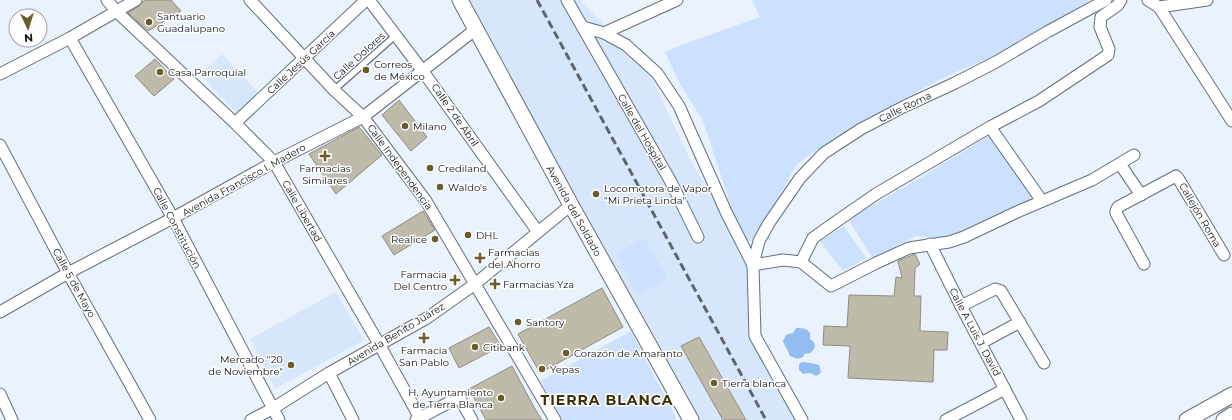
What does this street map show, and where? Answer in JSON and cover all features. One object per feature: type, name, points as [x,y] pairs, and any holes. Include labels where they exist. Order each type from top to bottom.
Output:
[{"type":"street","name":"Calle Libertad","points":[[107,0],[116,11],[235,123],[274,162],[379,344],[419,419]]},
{"type":"street","points":[[0,74],[70,38],[136,0]]},
{"type":"street","name":"Calle Independencia","points":[[250,0],[334,90],[363,116],[426,201],[555,420]]},
{"type":"street","name":"Calle Jesús García","points":[[235,123],[368,0]]},
{"type":"street","name":"Calle 2 de Abril","points":[[368,0],[422,70],[538,232]]},
{"type":"street","name":"Avenida del Soldado","points":[[460,0],[685,418]]},
{"type":"street","points":[[567,0],[583,27],[604,33],[626,45],[657,73],[679,106],[727,214],[753,265],[755,336],[802,420]]},
{"type":"street","points":[[604,33],[677,0]]},
{"type":"street","name":"Calle Roma","points":[[753,265],[759,241],[769,223],[800,178],[824,153],[861,129],[905,106],[955,83],[1106,0]]},
{"type":"street","points":[[801,262],[814,238],[876,194],[990,127],[1039,101],[1108,55],[1109,50],[1100,27],[1101,17],[1121,0]]},
{"type":"street","points":[[1148,0],[1159,7],[1231,118]]},
{"type":"street","points":[[1159,7],[1206,0]]},
{"type":"street","name":"Calle del Hospital","points":[[583,27],[671,182],[698,237]]},
{"type":"street","name":"Avenida Francisco I. Madero","points":[[0,312],[68,273],[173,218],[274,162],[363,116],[476,29]]},
{"type":"street","name":"Calle Constitución","points":[[70,38],[173,218],[279,420]]},
{"type":"street","points":[[990,127],[1042,201]]},
{"type":"street","name":"Calle 5 de Mayo","points":[[0,145],[68,273],[150,420]]},
{"type":"street","points":[[753,265],[783,260],[801,262],[831,286],[909,248],[949,242],[964,237],[1092,180],[1134,156]]},
{"type":"street","points":[[1120,164],[1141,195],[1118,207],[1116,214],[1144,264]]},
{"type":"street","name":"Callejón Roma","points":[[1141,195],[1176,176],[1224,255]]},
{"type":"street","name":"Avenida Benito Juárez","points":[[250,420],[272,409],[329,373],[426,318],[474,284],[571,205]]},
{"type":"street","name":"Calle A Luis J. David","points":[[930,244],[1021,420]]},
{"type":"street","points":[[961,306],[994,289],[1001,291],[1044,363]]},
{"type":"street","points":[[981,344],[1020,322]]},
{"type":"street","points":[[329,373],[353,420]]},
{"type":"street","points":[[946,420],[1006,389]]},
{"type":"street","points":[[0,394],[12,420]]},
{"type":"street","points":[[1187,420],[1232,395]]},
{"type":"street","points":[[419,419],[459,397],[472,420]]},
{"type":"street","points":[[1218,402],[1228,418]]},
{"type":"lane","name":"Calle Dolores","points":[[334,90],[396,35]]},
{"type":"shaded area","points":[[468,0],[580,0],[648,70],[690,159],[749,262],[757,332],[807,420],[696,420]]},
{"type":"shaded area","points":[[752,0],[1091,0],[988,59],[949,75],[864,120],[797,164],[759,233],[751,241],[743,238],[703,121],[680,84],[665,52],[760,17]]},
{"type":"shaded area","points":[[222,54],[259,94],[237,114],[200,74]]},
{"type":"shaded area","points":[[992,134],[1033,199],[954,239],[915,236],[873,259],[848,219],[915,181]]},
{"type":"shaded area","points":[[844,226],[866,258],[843,271],[820,241]]},
{"type":"shaded area","points":[[644,238],[668,279],[637,295],[616,254]]},
{"type":"shaded area","name":"Mercado \"20 de Noviembre\"","points":[[336,292],[364,340],[275,389],[250,339]]},
{"type":"shaded area","points":[[631,331],[676,418],[673,420],[563,420],[541,381]]},
{"type":"water","points":[[796,328],[809,331],[810,339],[814,342],[815,347],[811,353],[804,354],[803,357],[798,359],[790,356],[783,341],[786,335],[793,333]]},
{"type":"water","points":[[802,362],[819,365],[821,372],[816,376],[809,373],[803,374],[799,370],[799,364]]},
{"type":"building","name":"Santuario Guadalupano","points":[[146,0],[171,0],[181,11],[148,31],[128,13]]},
{"type":"building","points":[[155,59],[174,79],[154,96],[135,76]]},
{"type":"building","name":"Milano","points":[[399,100],[427,137],[411,151],[382,115]]},
{"type":"building","points":[[359,127],[382,155],[336,194],[309,154]]},
{"type":"building","points":[[423,211],[435,230],[394,255],[382,236]]},
{"type":"building","points":[[915,254],[920,264],[915,268],[914,296],[921,296],[920,331],[948,332],[947,350],[934,350],[933,382],[848,378],[850,346],[823,345],[824,326],[847,327],[849,295],[894,296],[896,277],[902,278],[898,261]]},
{"type":"building","points":[[602,288],[623,327],[540,373],[518,334]]},
{"type":"building","name":"Citibank","points":[[489,327],[501,346],[459,368],[449,348]]},
{"type":"building","name":"Tierra blanca","points":[[699,337],[746,420],[723,420],[681,346]]},
{"type":"building","name":"H. Ayuntamiento de Tierra Blanca","points":[[512,366],[542,420],[486,420],[469,389]]},
{"type":"railway","points":[[537,0],[766,420]]},
{"type":"place","name":"Santuario Guadalupano","points":[[149,22]]},
{"type":"place","name":"Correos de México","points":[[366,70]]},
{"type":"place","name":"Casa Parroquial","points":[[160,72]]},
{"type":"place","name":"Milano","points":[[405,126]]},
{"type":"place","name":"Farmacias Similares","points":[[325,156]]},
{"type":"place","name":"Crediland","points":[[430,168]]},
{"type":"place","name":"Waldo's","points":[[440,187]]},
{"type":"place","name":"Locomotora de Vapor \"Mi Prieta Linda\"","points":[[596,194]]},
{"type":"place","name":"DHL","points":[[468,235]]},
{"type":"place","name":"Realice","points":[[435,239]]},
{"type":"place","name":"Farmacias del Ahorro","points":[[480,258]]},
{"type":"place","name":"Farmacia Del Centro","points":[[455,280]]},
{"type":"place","name":"Farmacias Yza","points":[[495,284]]},
{"type":"place","name":"Santory","points":[[518,322]]},
{"type":"place","name":"Farmacia San Pablo","points":[[424,338]]},
{"type":"place","name":"Citibank","points":[[475,347]]},
{"type":"place","name":"Corazón de Amaranto","points":[[566,353]]},
{"type":"place","name":"Mercado \"20 de Noviembre\"","points":[[291,365]]},
{"type":"place","name":"Yepas","points":[[542,369]]},
{"type":"place","name":"Tierra blanca","points":[[714,383]]},
{"type":"place","name":"H. Ayuntamiento de Tierra Blanca","points":[[501,398]]},
{"type":"district","name":"TIERRA BLANCA","points":[[607,400]]}]
